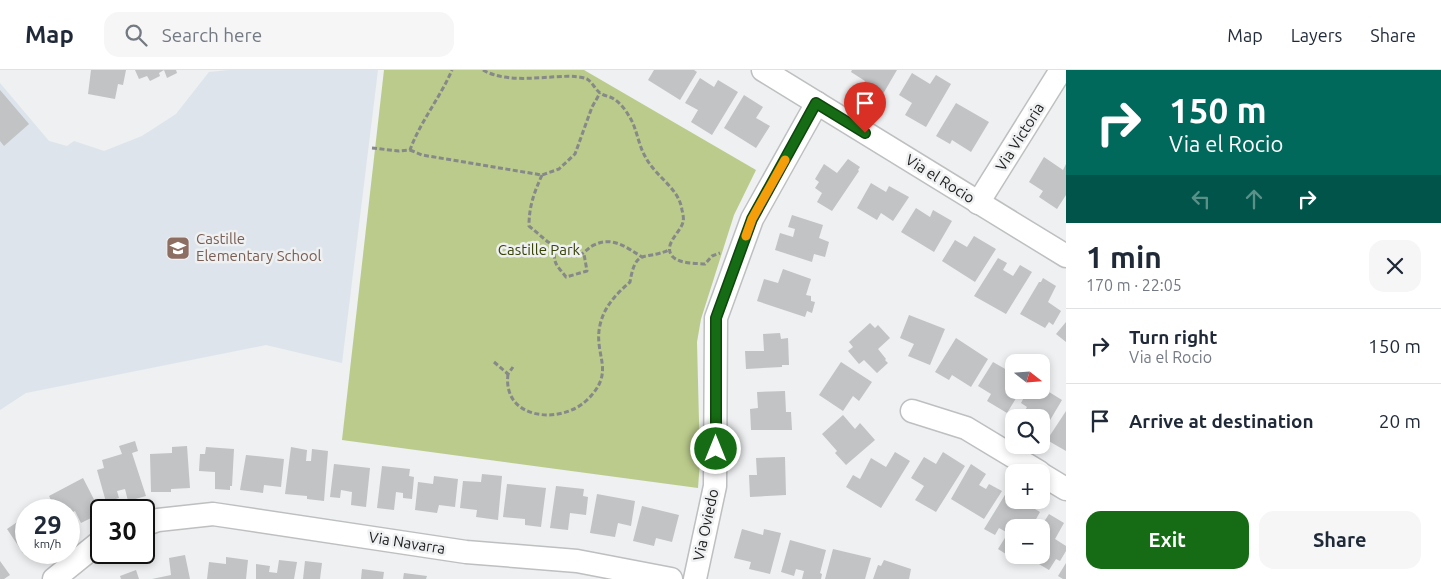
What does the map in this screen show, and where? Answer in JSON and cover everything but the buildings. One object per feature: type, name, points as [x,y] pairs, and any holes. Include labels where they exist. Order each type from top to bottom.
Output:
[{"type":"street","name":"Via el Rocio","points":[[763,70],[1066,256]]},
{"type":"street","name":"Via Victoria","points":[[978,203],[1061,70]]},
{"type":"street","name":"Via Oviedo","points":[[695,579],[715,486],[716,318],[752,219],[816,103]]},
{"type":"street","points":[[912,411],[966,428],[1025,464]]},
{"type":"street","points":[[1050,479],[1066,489]]},
{"type":"street","name":"Via Navarra","points":[[155,521],[213,514],[466,552],[577,562],[672,579]]},
{"type":"street","points":[[54,579],[90,550]]},
{"type":"path","points":[[410,150],[439,98],[452,70]]},
{"type":"path","points":[[483,70],[491,75],[521,78],[558,74],[581,76],[587,79],[600,93],[614,99],[630,116],[646,159],[674,191],[682,208],[684,221],[672,240],[671,255],[676,259],[705,264],[712,256],[720,253],[737,259]]},
{"type":"path","points":[[372,148],[399,151],[410,150],[422,155],[542,175],[560,169],[575,154],[592,107],[600,93]]},
{"type":"path","points":[[542,175],[533,194],[529,226],[540,237],[577,256],[584,254],[593,245],[607,241],[616,241],[643,257]]},
{"type":"path","points":[[556,246],[553,257],[555,264],[566,277],[587,271],[584,254]]},
{"type":"path","points":[[513,367],[508,374],[506,384],[510,397],[518,406],[537,415],[558,413],[572,409],[586,401],[596,390],[604,373],[599,342],[600,326],[612,299],[630,282],[632,268],[636,261],[643,257],[670,250]]},
{"type":"path","points":[[494,362],[508,374]]},
{"type":"shaded area","name":"Castille Elementary School","points":[[229,70],[378,70],[342,363],[266,345],[26,393],[0,410],[0,83],[49,141],[67,146],[74,141],[104,151],[142,136],[176,114],[209,72]]},
{"type":"green space","name":"Castille Park","points":[[384,70],[584,70],[756,170],[734,215],[701,319],[697,342],[700,461],[698,488],[342,440]]},
{"type":"slow traffic","points":[[746,236],[752,219],[785,160]]},
{"type":"place","name":"Castille Elementary School","points":[[178,248]]},
{"type":"route","points":[[716,449],[716,318],[752,219],[816,103],[865,133]]}]
